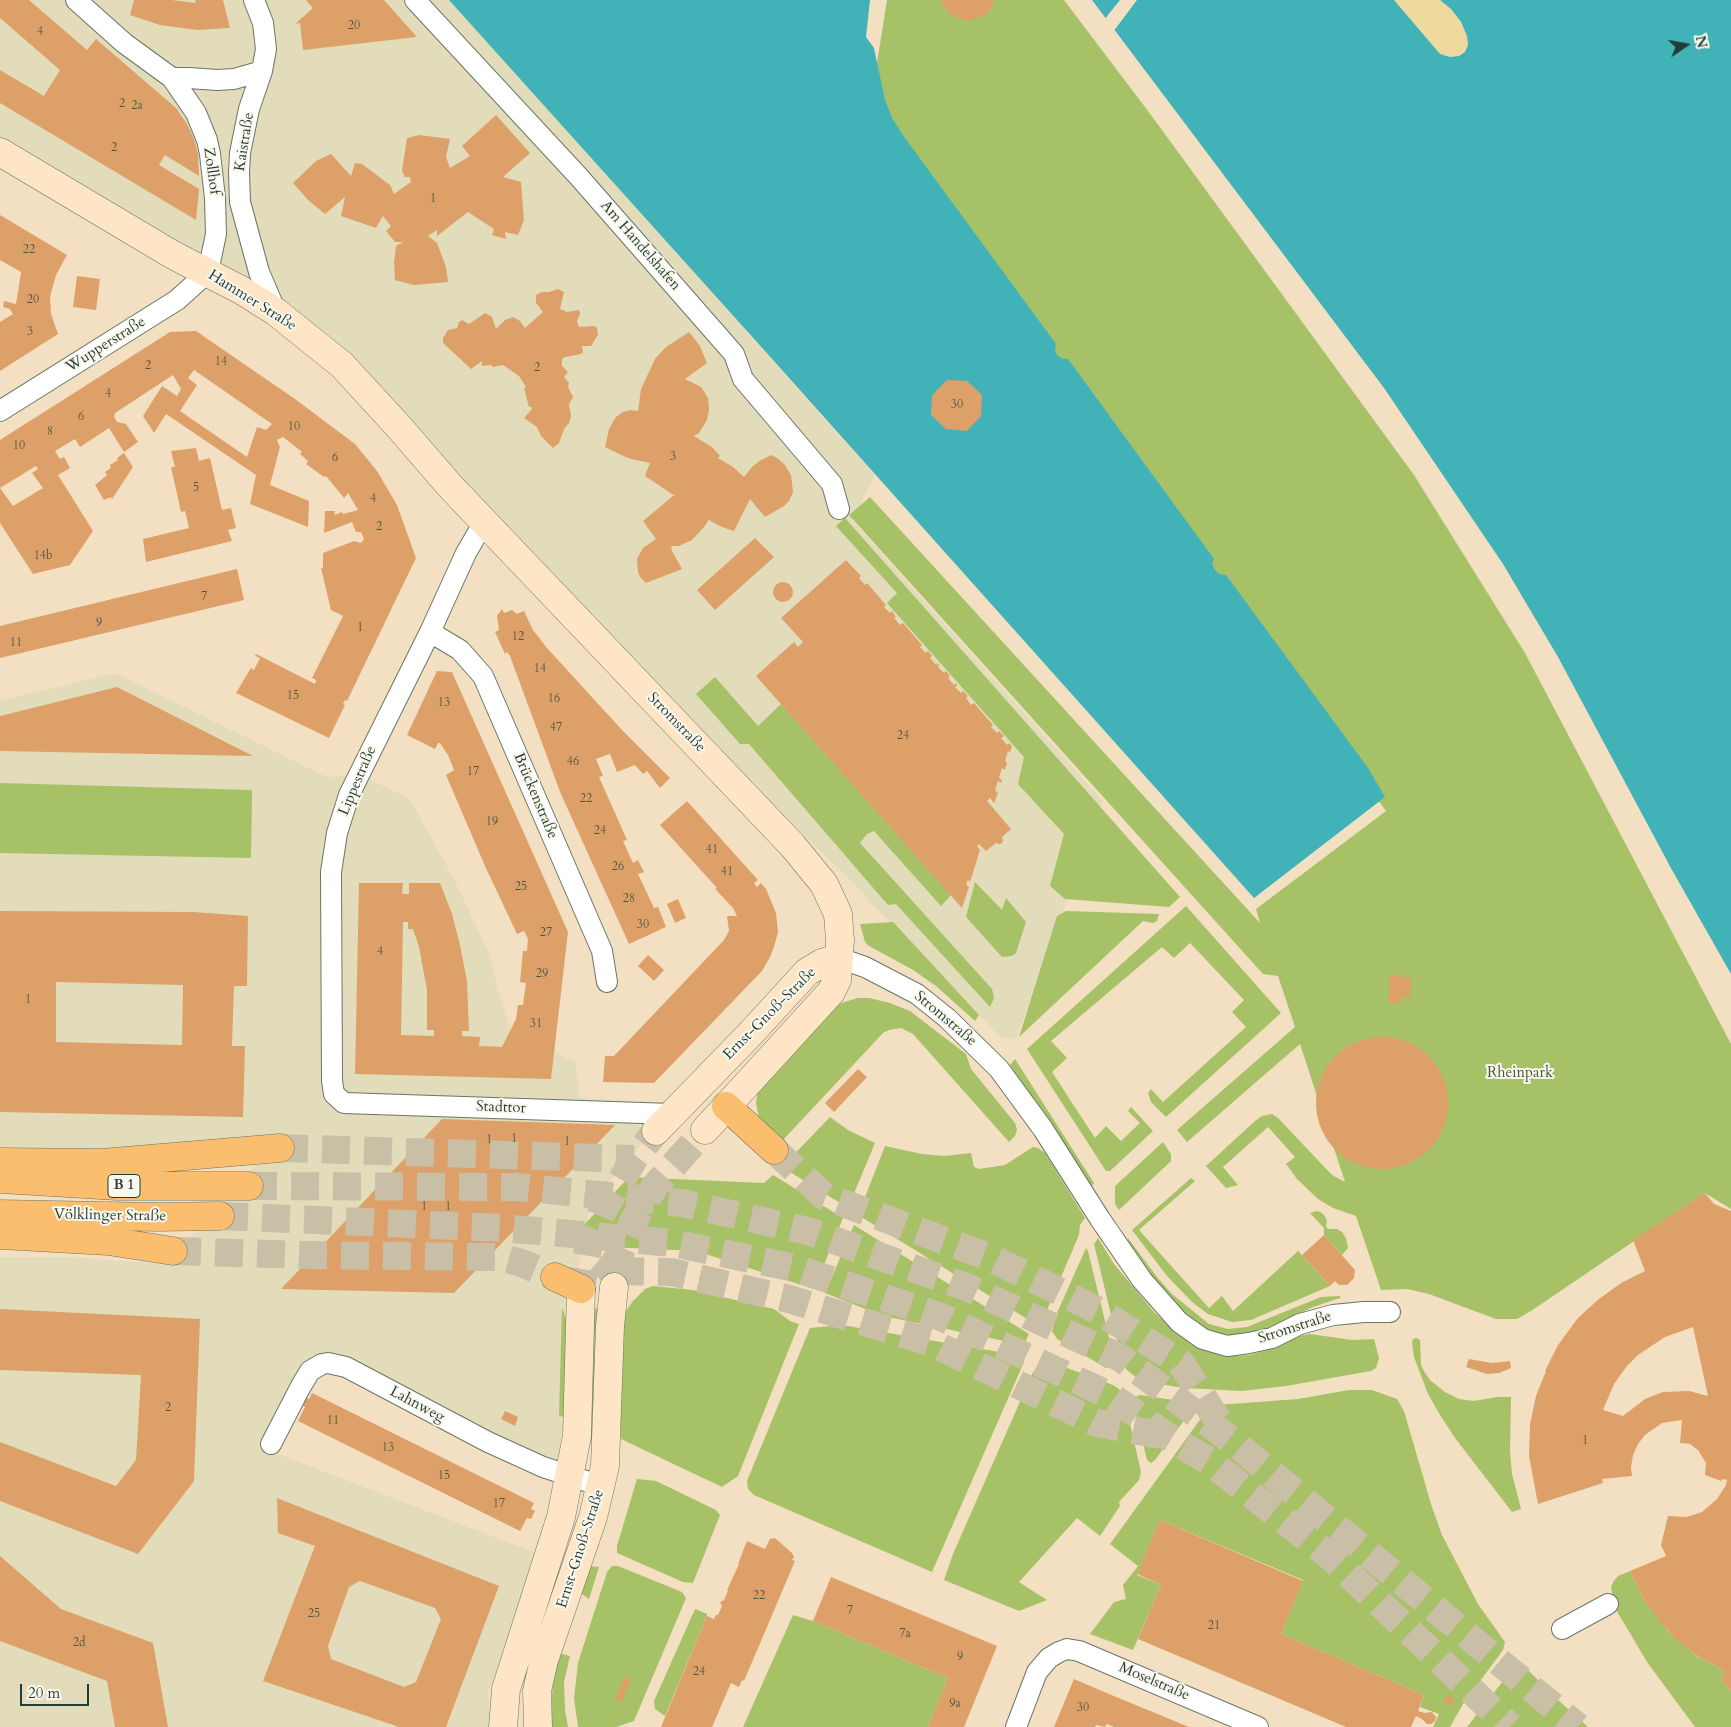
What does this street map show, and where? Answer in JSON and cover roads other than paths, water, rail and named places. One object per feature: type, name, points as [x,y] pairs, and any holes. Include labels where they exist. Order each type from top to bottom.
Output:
[{"type":"highway","points":[[726,1106],[774,1150]]},
{"type":"highway","points":[[0,1162],[102,1163],[280,1148]]},
{"type":"highway","name":"Völklinger Straße","points":[[0,1179],[117,1186],[249,1186]]},
{"type":"highway","name":"Völklinger Straße","points":[[0,1214],[158,1217],[220,1216]]},
{"type":"highway","points":[[0,1235],[108,1242],[173,1251]]},
{"type":"highway","points":[[555,1277],[581,1289]]},
{"type":"street","name":"Zollhof","points":[[76,0],[124,42],[172,78],[196,113],[207,140],[214,175],[216,234],[208,272]]},
{"type":"street","name":"Kaistraße","points":[[254,0],[263,23],[266,49],[262,71],[249,109],[241,148],[239,173],[243,216],[259,272],[276,312]]},
{"type":"street","name":"Am Handelshafen","points":[[415,0],[579,177],[734,354],[742,379],[832,484],[839,509]]},
{"type":"street","points":[[172,78],[226,80],[262,71]]},
{"type":"street","name":"Hammer Straße","points":[[0,152],[173,255],[208,272],[276,312],[342,366],[484,522]]},
{"type":"street","name":"Wupperstraße","points":[[0,411],[177,300],[208,272]]},
{"type":"street","name":"Lippestraße","points":[[334,1094],[332,1081],[331,872],[337,833],[349,795],[430,632],[466,553],[484,522]]},
{"type":"street","name":"Stromstraße","points":[[484,522],[786,839],[824,884],[838,914],[839,958],[880,974],[917,994],[947,1018],[999,1069],[1043,1128],[1100,1219],[1142,1280],[1179,1322],[1203,1339],[1227,1346],[1272,1338],[1300,1324],[1333,1315],[1390,1312]]},
{"type":"street","name":"Brückenstraße","points":[[430,632],[460,650],[483,676],[602,951],[607,982]]},
{"type":"street","name":"Ernst-Gnoß-Straße","points":[[669,1118],[807,972],[822,963],[839,958],[837,980],[832,992],[705,1130]]},
{"type":"street","name":"Stadttor","points":[[334,1094],[344,1103],[580,1110],[669,1118]]},
{"type":"street","points":[[669,1118],[700,1103],[715,1102],[726,1106]]},
{"type":"street","name":"Ernst-Gnoß-Straße","points":[[581,1289],[577,1436],[561,1517],[506,1689],[503,1722],[537,1722],[537,1691],[544,1660],[593,1517],[601,1486],[607,1450],[610,1326],[614,1287]]},
{"type":"street","name":"Lahnweg","points":[[271,1444],[310,1371],[322,1364],[328,1364],[346,1367],[488,1442],[543,1467],[601,1486]]},
{"type":"street","points":[[1562,1629],[1608,1604]]},
{"type":"street","name":"Moselstraße","points":[[1016,1727],[1037,1672],[1049,1658],[1067,1649],[1079,1651],[1258,1727]]},
{"type":"water","points":[[449,0],[870,0],[866,37],[874,48],[885,100],[892,118],[902,134],[1056,344],[1055,350],[1057,355],[1063,359],[1068,359],[1214,559],[1212,563],[1215,570],[1219,574],[1226,575],[1368,768],[1385,797],[1254,898]]},
{"type":"water","points":[[1092,0],[1394,0],[1440,54],[1450,57],[1459,56],[1465,52],[1468,45],[1467,36],[1461,22],[1451,9],[1440,0],[1731,0],[1731,974],[1672,870],[1558,657],[1503,564],[1384,388]]},
{"type":"tunnel","points":[[616,1275],[618,1258],[633,1222],[655,1186],[705,1130]]},
{"type":"tunnel","points":[[618,1258],[595,1285],[581,1289],[589,1242],[601,1214],[634,1159],[656,1131]]},
{"type":"tunnel","points":[[280,1148],[634,1159]]},
{"type":"tunnel","points":[[774,1150],[824,1196],[989,1257],[1099,1311],[1181,1363],[1220,1424]]},
{"type":"tunnel","points":[[249,1186],[516,1187],[682,1203],[808,1231],[966,1287],[1121,1358],[1231,1440],[1578,1727]]},
{"type":"tunnel","points":[[220,1216],[503,1228],[673,1243],[795,1268],[939,1316],[1111,1396],[1168,1437],[1209,1461],[1332,1558],[1510,1727]]},
{"type":"tunnel","points":[[173,1251],[304,1255],[499,1257],[521,1263],[555,1277]]},
{"type":"tunnel","points":[[616,1271],[671,1272],[789,1299],[930,1342],[1097,1423],[1160,1435]]},
{"type":"park label","name":"Rheinpark","points":[[1520,1074]]}]
